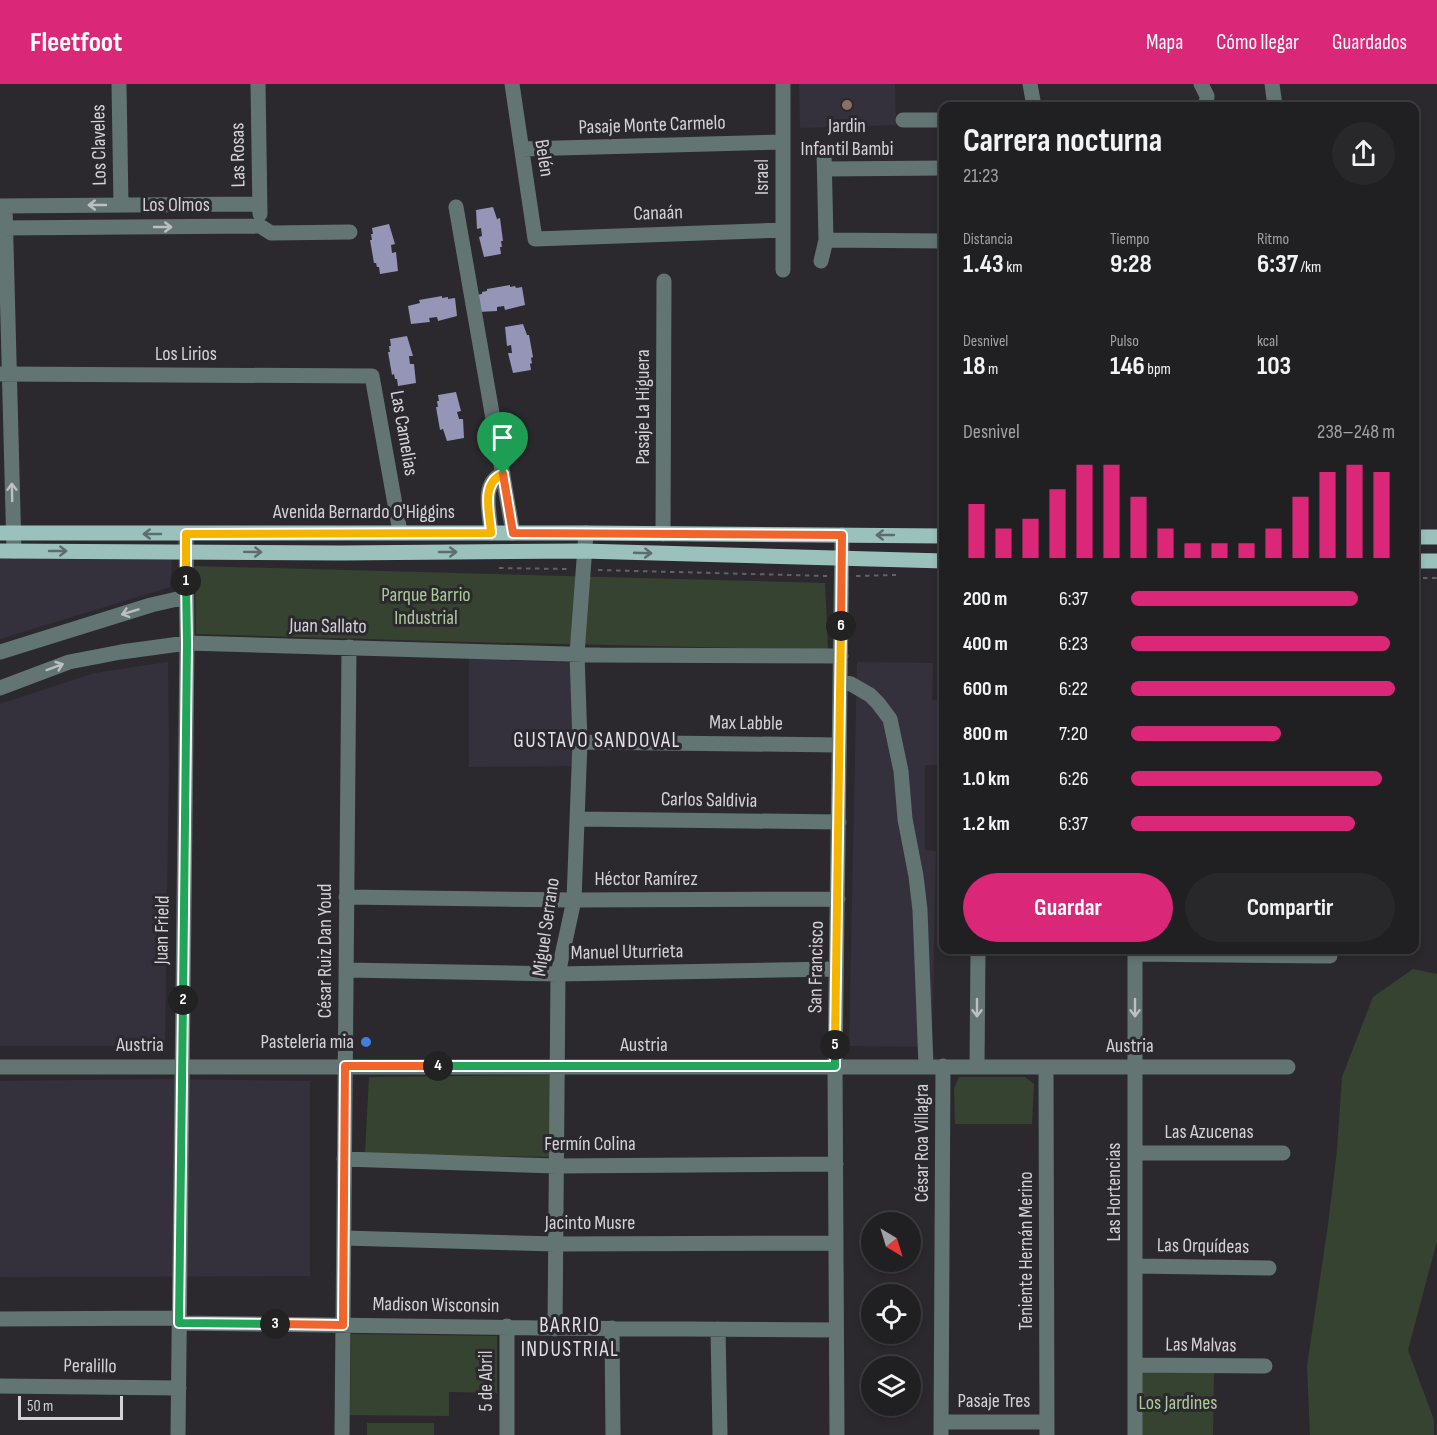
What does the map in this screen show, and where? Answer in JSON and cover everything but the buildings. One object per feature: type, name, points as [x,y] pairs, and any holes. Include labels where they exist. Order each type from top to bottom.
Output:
[{"type":"main road","name":"Avenida Bernardo O'Higgins","points":[[7,533],[400,532],[939,536]]},
{"type":"main road","points":[[1419,537],[1437,537]]},
{"type":"main road","name":"Avenida Bernardo O'Higgins","points":[[7,551],[341,553],[583,551],[939,561]]},
{"type":"main road","points":[[1419,561],[1437,561]]},
{"type":"street","name":"Los Claveles","points":[[119,84],[121,205]]},
{"type":"street","name":"Las Rosas","points":[[258,84],[260,226]]},
{"type":"street","name":"Belén","points":[[512,84],[535,239]]},
{"type":"street","name":"Israel","points":[[783,84],[783,270]]},
{"type":"street","points":[[1030,84],[1033,102]]},
{"type":"street","points":[[1201,84],[1207,96],[1206,102]]},
{"type":"street","points":[[1272,84],[1274,102]]},
{"type":"street","points":[[903,120],[939,120]]},
{"type":"street","name":"Pasaje Monte Carmelo","points":[[522,149],[782,142]]},
{"type":"street","points":[[821,261],[825,240],[824,151]]},
{"type":"street","points":[[825,169],[939,168]]},
{"type":"street","name":"Los Olmos","points":[[3,206],[260,204]]},
{"type":"street","points":[[3,206],[7,551]]},
{"type":"street","points":[[456,207],[513,533]]},
{"type":"street","name":"Los Olmos","points":[[3,228],[260,226],[271,233],[350,232]]},
{"type":"street","name":"Canaán","points":[[535,239],[783,230]]},
{"type":"street","points":[[825,240],[939,241]]},
{"type":"street","name":"Pasaje La Higuera","points":[[663,534],[664,281]]},
{"type":"street","name":"Los Lirios","points":[[5,374],[372,376]]},
{"type":"street","name":"Las Camelias","points":[[372,376],[400,532]]},
{"type":"street","points":[[491,533],[488,489],[493,479],[503,474]]},
{"type":"street","name":"Miguel Serrano","points":[[555,1329],[558,974],[574,900],[580,742],[577,654],[586,533]]},
{"type":"street","name":"Juan Frield","points":[[178,1435],[187,643],[186,534]]},
{"type":"street","name":"San Francisco","points":[[837,1435],[835,1066],[842,535]]},
{"type":"street","points":[[0,652],[141,608],[186,597]]},
{"type":"street","name":"Juan Sallato","points":[[0,688],[69,662],[187,643],[577,654],[841,656]]},
{"type":"street","name":"César Ruiz Dan Youd","points":[[342,1435],[349,647]]},
{"type":"street","points":[[840,681],[870,695],[885,710],[890,719],[904,795],[905,819],[920,910],[926,1066]]},
{"type":"street","name":"Max Labble","points":[[580,742],[839,745]]},
{"type":"street","name":"Carlos Saldivia","points":[[578,819],[838,822]]},
{"type":"street","name":"Héctor Ramírez","points":[[346,897],[574,900],[837,899]]},
{"type":"street","points":[[977,1067],[978,954]]},
{"type":"street","name":"Las Hortencias","points":[[1135,954],[1136,1435]]},
{"type":"street","points":[[1232,954],[1330,956]]},
{"type":"street","name":"Manuel Uturrieta","points":[[346,970],[558,974],[836,969]]},
{"type":"street","name":"Austria","points":[[0,1066],[1288,1067]]},
{"type":"street","name":"César Roa Villagra","points":[[941,1428],[943,1066]]},
{"type":"street","name":"Teniente Hernán Merino","points":[[1046,1067],[1047,1428]]},
{"type":"street","name":"Las Azucenas","points":[[1135,1153],[1283,1153]]},
{"type":"street","name":"Fermín Colina","points":[[344,1159],[556,1166],[836,1164]]},
{"type":"street","name":"Jacinto Musre","points":[[344,1238],[556,1244],[836,1243]]},
{"type":"street","name":"Las Orquídeas","points":[[1135,1266],[1269,1269]]},
{"type":"street","name":"Madison Wisconsin","points":[[0,1318],[507,1326],[555,1329],[836,1330]]},
{"type":"street","name":"5 de Abril","points":[[507,1326],[507,1435]]},
{"type":"street","points":[[612,1328],[613,1435]]},
{"type":"street","points":[[718,1329],[720,1435]]},
{"type":"street","name":"Las Malvas","points":[[1135,1365],[1265,1366]]},
{"type":"street","name":"Peralillo","points":[[0,1386],[179,1388]]},
{"type":"street","name":"Pasaje Tres","points":[[941,1428],[1047,1428]]},
{"type":"path","points":[[1419,578],[1437,578]]},
{"type":"shaded area","name":"Jardin Infantil Bambi","points":[[799,84],[895,84],[896,125],[800,128]]},
{"type":"shaded area","points":[[172,557],[170,587],[0,639],[0,559]]},
{"type":"shaded area","points":[[469,659],[577,663],[575,766],[469,767]]},
{"type":"shaded area","points":[[168,662],[165,1046],[0,1046],[0,704],[94,673]]},
{"type":"shaded area","points":[[857,662],[933,663],[932,700],[939,701],[939,765],[925,765],[925,850],[936,851],[932,1047],[849,1046]]},
{"type":"shaded area","points":[[167,1079],[310,1081],[310,1276],[0,1277],[0,1081]]},
{"type":"green space","name":"Parque Barrio Industrial","points":[[195,566],[825,583],[828,650],[196,634]]},
{"type":"green space","points":[[1413,969],[1437,974],[1437,1241],[1408,1350],[1434,1420],[1434,1435],[1310,1435],[1307,1366],[1328,1225],[1337,1150],[1342,1077],[1373,997]]},
{"type":"green space","points":[[557,1075],[558,1157],[365,1154],[369,1077]]},
{"type":"green space","points":[[959,1077],[1025,1077],[1034,1084],[1032,1124],[955,1124],[954,1088]]},
{"type":"green space","points":[[351,1334],[497,1336],[497,1393],[449,1392],[449,1416],[350,1415]]},
{"type":"green space","name":"Los Jardines","points":[[1142,1371],[1214,1371],[1213,1435],[1142,1435]]},
{"type":"green space","points":[[367,1423],[434,1423],[434,1435],[367,1435]]},
{"type":"place","name":"Jardin Infantil Bambi","points":[[847,105]]},
{"type":"place","name":"Pasteleria mia","points":[[366,1042]]},
{"type":"district","name":"GUSTAVO SANDOVAL","points":[[597,740]]},
{"type":"district","name":"BARRIO INDUSTRIAL","points":[[570,1337]]},
{"type":"route","points":[[503,474],[513,533],[842,535],[835,1066],[345,1066],[343,1325],[179,1323],[187,643],[186,534],[491,533],[488,489],[493,479],[503,474]]}]
